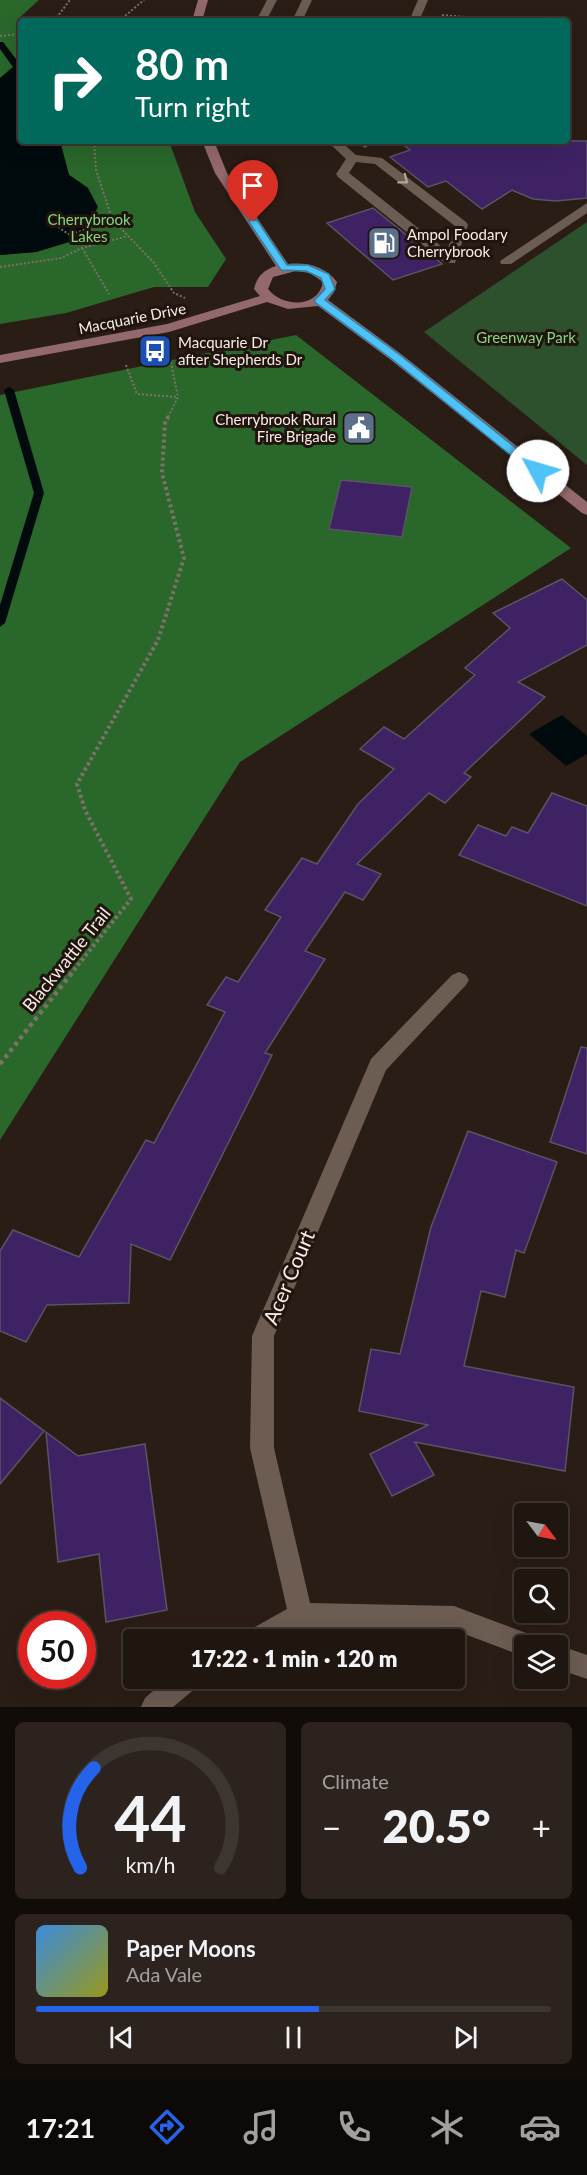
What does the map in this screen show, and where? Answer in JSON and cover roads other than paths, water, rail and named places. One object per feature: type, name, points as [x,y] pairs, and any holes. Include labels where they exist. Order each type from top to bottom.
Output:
[{"type":"main road","points":[[198,18],[203,0]]},
{"type":"main road","points":[[209,144],[221,173],[284,268]]},
{"type":"main road","points":[[284,268],[308,268],[326,276],[330,289],[320,301],[288,305],[267,298],[261,283],[270,274],[284,268]]},
{"type":"main road","name":"Macquarie Drive","points":[[0,359],[169,330],[212,318],[267,298]]},
{"type":"main road","points":[[320,301],[396,357],[587,510]]},
{"type":"street","points":[[263,18],[272,0]]},
{"type":"street","points":[[298,18],[307,0]]},
{"type":"street","points":[[416,17],[423,0]]},
{"type":"street","points":[[336,144],[352,158],[378,161],[462,225],[450,260],[342,174],[352,158]]},
{"type":"street","points":[[506,261],[587,207]]},
{"type":"street","name":"Acer Court","points":[[301,1615],[262,1448],[263,1336],[378,1065],[459,980]]},
{"type":"street","points":[[276,1629],[301,1615],[454,1618],[514,1641]]},
{"type":"street","points":[[568,1660],[587,1667]]},
{"type":"street","points":[[154,1707],[175,1689]]},
{"type":"waterway","points":[[0,44],[16,65]]},
{"type":"waterway","points":[[0,623],[39,493],[9,390]]},
{"type":"place","name":"Ampol Foodary Cherrybrook","points":[[384,243]]},
{"type":"place","name":"Macquarie Dr after Shepherds Dr","points":[[155,351]]},
{"type":"place","name":"Cherrybrook Rural Fire Brigade","points":[[359,428]]},
{"type":"park label","name":"Cherrybrook Lakes","points":[[89,228]]},
{"type":"park label","name":"Greenway Park","points":[[526,337]]}]
